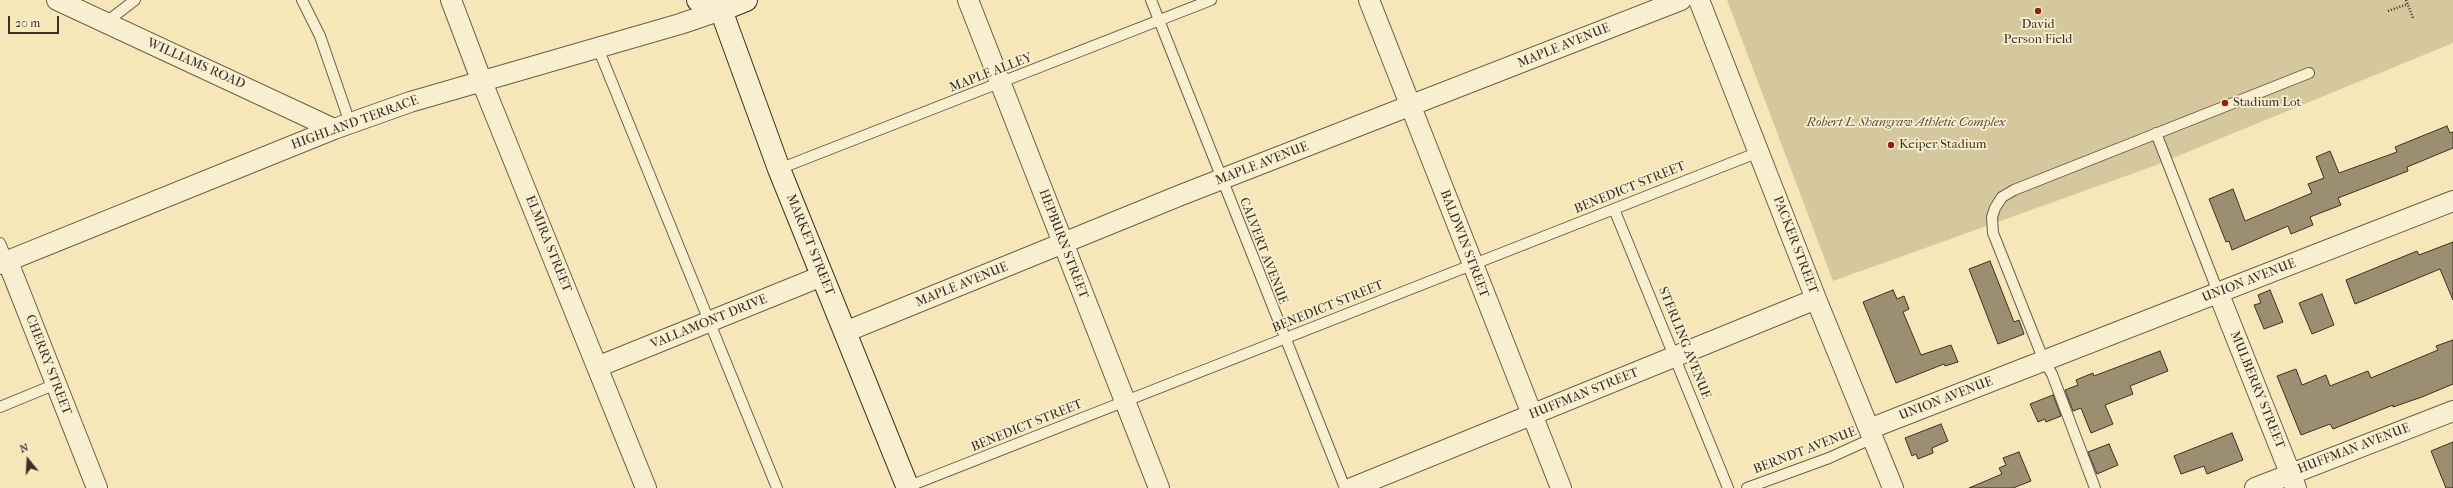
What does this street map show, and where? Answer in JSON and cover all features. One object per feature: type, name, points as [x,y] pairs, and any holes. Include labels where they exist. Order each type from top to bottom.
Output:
[{"type":"main road","points":[[698,0],[719,5],[746,0]]},
{"type":"main road","name":"MARKET STREET","points":[[719,5],[780,169],[907,488]]},
{"type":"street","name":"WILLIAMS ROAD","points":[[57,0],[105,23],[342,126]]},
{"type":"street","name":"ELMIRA STREET","points":[[451,0],[482,82],[646,488]]},
{"type":"street","name":"HEPBURN STREET","points":[[968,0],[1159,488]]},
{"type":"street","name":"BALDWIN STREET","points":[[1368,0],[1561,488]]},
{"type":"street","name":"MAPLE AVENUE","points":[[845,332],[1221,179],[1411,107],[1681,0]]},
{"type":"street","name":"PACKER STREET","points":[[1699,0],[1816,299],[1893,488]]},
{"type":"street","name":"HIGHLAND TERRACE","points":[[4,263],[342,126],[410,102],[598,48],[719,5]]},
{"type":"street","name":"UNION AVENUE","points":[[1871,434],[2044,361],[2453,201]]},
{"type":"street","name":"CHERRY STREET","points":[[4,263],[56,384],[97,488]]},
{"type":"street","name":"VALLAMONT DRIVE","points":[[597,367],[822,276]]},
{"type":"street","name":"MULBERRY STREET","points":[[2218,292],[2293,481]]},
{"type":"street","name":"HUFFMAN STREET","points":[[1354,487],[1816,299]]},
{"type":"street","name":"HUFFMAN AVENUE","points":[[2256,488],[2293,481],[2453,411]]},
{"type":"lane","points":[[105,23],[135,0]]},
{"type":"lane","points":[[302,0],[320,36],[342,126]]},
{"type":"lane","name":"CALVERT AVENUE","points":[[1151,0],[1284,339],[1354,487]]},
{"type":"lane","name":"MAPLE ALLEY","points":[[780,169],[1211,0]]},
{"type":"lane","points":[[598,48],[708,322],[777,488]]},
{"type":"lane","points":[[2095,488],[2052,374],[2044,361],[1993,233],[1992,217],[1995,208],[2002,197],[2014,190],[2309,72]]},
{"type":"lane","points":[[2156,133],[2218,292]]},
{"type":"lane","name":"BENEDICT STREET","points":[[907,488],[1124,401],[1759,152]]},
{"type":"lane","name":"STERLING AVENUE","points":[[1614,209],[1676,357],[1728,488]]},
{"type":"lane","name":"CHERRY STREET","points":[[0,243],[4,263]]},
{"type":"lane","points":[[0,407],[56,384]]},
{"type":"lane","name":"BERNDT AVENUE","points":[[1747,488],[1829,458],[1871,434]]},
{"type":"path","points":[[2406,0],[2413,18]]},
{"type":"path","points":[[2388,11],[2408,4]]},
{"type":"green space","name":"Robert L. Shangraw Athletic Complex","points":[[1727,0],[2453,0],[2453,43],[2151,167],[1833,281]]},
{"type":"building","points":[[2447,126],[2450,133],[2453,132],[2453,148],[2407,167],[2408,171],[2338,198],[2341,205],[2310,217],[2313,225],[2291,234],[2288,226],[2232,250],[2229,241],[2226,242],[2209,199],[2233,189],[2245,221],[2312,193],[2308,184],[2324,178],[2316,157],[2330,151],[2339,173],[2397,152],[2395,147]]},
{"type":"building","points":[[2453,242],[2453,300],[2440,269],[2355,304],[2346,280],[2417,251],[2419,255]]},
{"type":"building","points":[[1990,261],[2014,322],[2019,320],[2024,334],[1998,344],[1969,269]]},
{"type":"building","points":[[1893,290],[1897,299],[1904,296],[1909,309],[1903,312],[1921,355],[1951,345],[1958,362],[1945,366],[1944,364],[1896,383],[1863,302]]},
{"type":"building","points":[[2270,290],[2283,322],[2264,329],[2254,305],[2261,303],[2258,295]]},
{"type":"building","points":[[2322,294],[2334,325],[2312,334],[2299,303]]},
{"type":"building","points":[[2453,340],[2453,384],[2422,397],[2393,407],[2393,405],[2333,429],[2330,424],[2301,435],[2277,376],[2296,369],[2302,385],[2326,375],[2330,386],[2368,371],[2371,378],[2438,350],[2436,346]]},
{"type":"building","points":[[2160,351],[2168,371],[2130,386],[2133,394],[2105,405],[2113,424],[2091,433],[2081,408],[2073,411],[2065,390],[2078,385],[2076,380],[2093,373],[2094,376]]},
{"type":"building","points":[[2053,395],[2061,416],[2046,422],[2045,419],[2038,422],[2030,404]]},
{"type":"building","points":[[1941,424],[1948,441],[1932,448],[1933,453],[1918,459],[1916,454],[1912,456],[1905,438]]},
{"type":"building","points":[[2232,433],[2243,460],[2207,474],[2204,466],[2181,474],[2174,456]]},
{"type":"building","points":[[2453,442],[2453,488],[2446,488],[2431,451]]},
{"type":"building","points":[[2109,444],[2118,465],[2097,474],[2088,452]]},
{"type":"building","points":[[2019,452],[2031,481],[2013,488],[1969,488],[2002,474],[1999,468],[2006,465],[2003,458]]},
{"type":"place","name":"David Person Field","points":[[2038,11]]},
{"type":"place","name":"Stadium Lot","points":[[2225,103]]},
{"type":"place","name":"Keiper Stadium","points":[[1891,145]]}]
